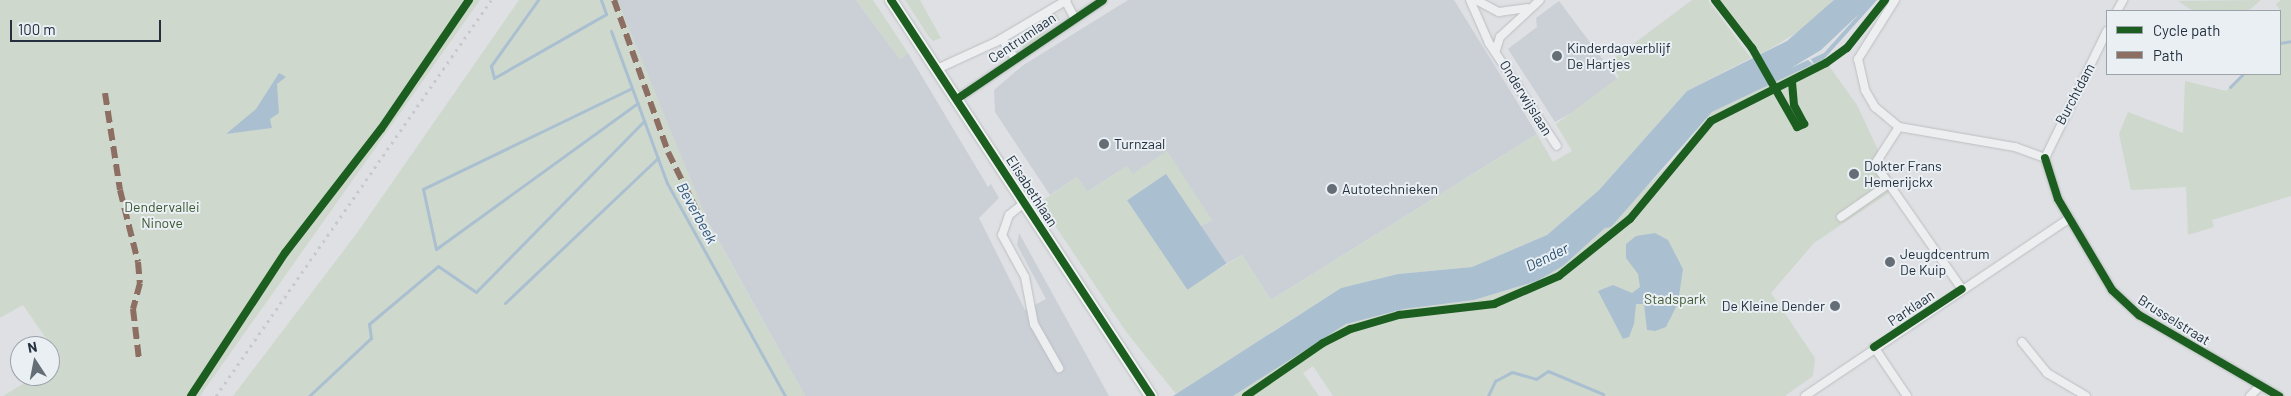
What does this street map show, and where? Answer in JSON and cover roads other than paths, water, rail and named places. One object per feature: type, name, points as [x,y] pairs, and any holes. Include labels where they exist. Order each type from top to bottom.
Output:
[{"type":"main road","name":"Elisabethlaan","points":[[891,0],[1149,392]]},
{"type":"street","name":"Centrumlaan","points":[[937,69],[1002,39],[1066,0]]},
{"type":"street","points":[[1066,0],[1074,17]]},
{"type":"street","name":"Centrumlaan","points":[[957,99],[1014,57],[1102,0]]},
{"type":"street","name":"Onderwijslaan","points":[[1470,0],[1496,50],[1557,146]]},
{"type":"street","name":"Onderwijslaan","points":[[1476,0],[1499,12],[1528,8]]},
{"type":"street","name":"Onderwijslaan","points":[[1496,50],[1500,37],[1528,8],[1540,0]]},
{"type":"street","points":[[1894,0],[1859,54],[1860,77],[1871,101],[1899,127],[2008,146],[2045,158]]},
{"type":"street","name":"Burchtdam","points":[[2045,158],[2106,32]]},
{"type":"street","points":[[1002,39],[1014,57]]},
{"type":"street","points":[[1899,127],[1875,164],[1887,185],[1962,288]]},
{"type":"street","name":"Brusselstraat","points":[[2045,158],[2058,199],[2112,290],[2127,304],[2279,396]]},
{"type":"street","points":[[1841,217],[1887,185]]},
{"type":"street","points":[[1024,203],[1009,215],[1002,234],[1025,277],[1034,324],[1059,368]]},
{"type":"street","name":"Parklaan","points":[[1805,396],[1962,288],[2070,218]]},
{"type":"street","points":[[2022,342],[2047,373],[2086,396]]},
{"type":"street","points":[[1874,348],[1907,396]]},
{"type":"street","points":[[2250,396],[2260,386]]},
{"type":"water","name":"Dender","points":[[1834,0],[1877,0],[1824,59],[1712,112],[1611,227],[1605,228],[1563,266],[1537,281],[1474,300],[1404,309],[1346,324],[1233,396],[1173,396],[1341,288],[1398,274],[1472,267],[1547,235],[1599,190],[1687,91],[1787,41]]},
{"type":"water","points":[[279,73],[286,77],[277,84],[279,113],[270,119],[272,128],[226,134],[256,109]]},
{"type":"water","points":[[1166,174],[1226,264],[1187,290],[1127,200]]},
{"type":"water","points":[[1655,233],[1668,240],[1683,269],[1678,303],[1666,327],[1655,331],[1647,330],[1644,304],[1636,304],[1634,324],[1629,337],[1623,339],[1598,291],[1613,285],[1632,293],[1640,287],[1638,274],[1626,258],[1626,244],[1636,236]]},
{"type":"waterway","points":[[538,0],[491,66],[494,78],[606,14]]},
{"type":"waterway","name":"Beverbeek","points":[[601,0],[606,14]]},
{"type":"waterway","name":"Beverbeek","points":[[611,31],[667,183],[785,396]]},
{"type":"waterway","points":[[2281,43],[2291,41]]},
{"type":"waterway","points":[[2230,87],[2242,75]]},
{"type":"waterway","points":[[632,88],[423,189],[436,249],[638,103]]},
{"type":"waterway","points":[[309,396],[371,338],[369,324],[438,266],[476,292],[644,121]]},
{"type":"waterway","points":[[505,303],[658,158]]},
{"type":"waterway","points":[[1488,396],[1495,381],[1512,372],[1536,379],[1548,371],[1603,394]]},
{"type":"railway","points":[[216,396],[491,0]]},
{"type":"place","name":"Kinderdagverblijf De Hartjes","points":[[1557,56]]},
{"type":"place","name":"Turnzaal","points":[[1104,144]]},
{"type":"place","name":"Dokter Frans Hemerijckx","points":[[1854,174]]},
{"type":"place","name":"Autotechnieken","points":[[1332,189]]},
{"type":"place","name":"Jeugdcentrum De Kuip","points":[[1890,262]]},
{"type":"place","name":"De Kleine Dender","points":[[1835,306]]},
{"type":"park label","name":"Dendervallei Ninove","points":[[162,216]]},
{"type":"park label","name":"Stadspark","points":[[1675,299]]}]
